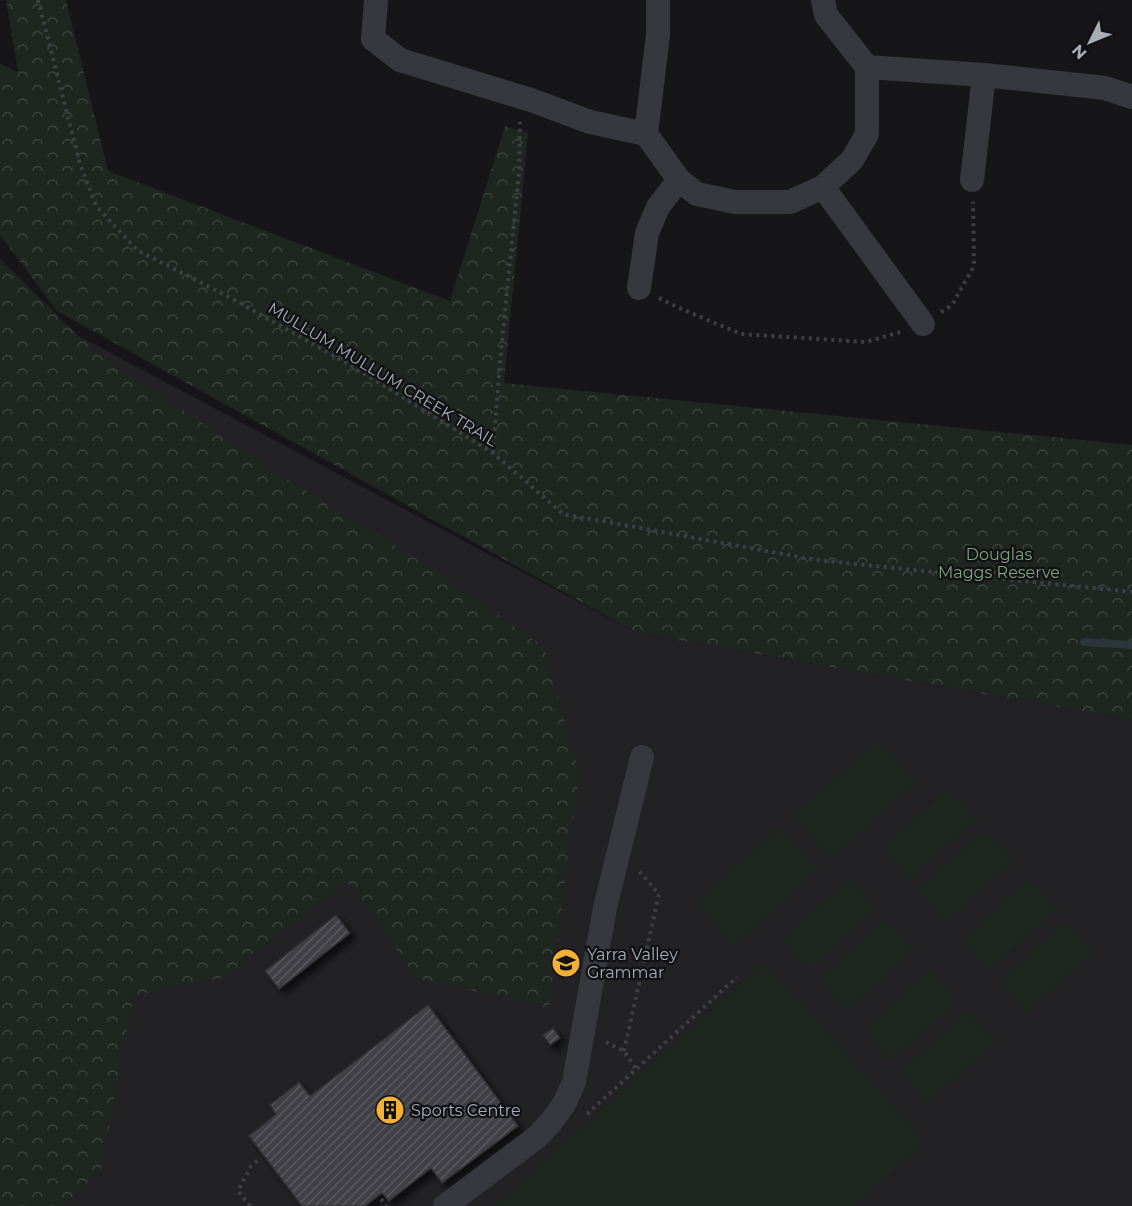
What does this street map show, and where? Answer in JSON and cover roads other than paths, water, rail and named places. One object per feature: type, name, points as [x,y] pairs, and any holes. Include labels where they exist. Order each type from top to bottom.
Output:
[{"type":"street","points":[[376,0],[373,39],[400,60],[526,99],[590,122],[646,134]]},
{"type":"street","points":[[658,0],[657,35],[646,134],[679,180],[697,194],[735,202],[790,202],[823,187],[852,159],[867,134],[867,67],[826,15],[823,0]]},
{"type":"street","points":[[867,67],[984,75],[1105,88],[1132,97]]},
{"type":"street","points":[[972,180],[984,75]]},
{"type":"street","points":[[639,288],[647,233],[658,207],[679,180]]},
{"type":"street","points":[[823,187],[923,324]]},
{"type":"street","points":[[445,1206],[537,1137],[564,1104],[574,1082],[605,908],[642,757]]},
{"type":"waterway","points":[[1084,642],[1132,645]]},
{"type":"place","name":"Yarra Valley Grammar","points":[[566,963]]},
{"type":"place","name":"Sports Centre","points":[[390,1110]]},
{"type":"park label","name":"Douglas Maggs Reserve","points":[[999,563]]}]
